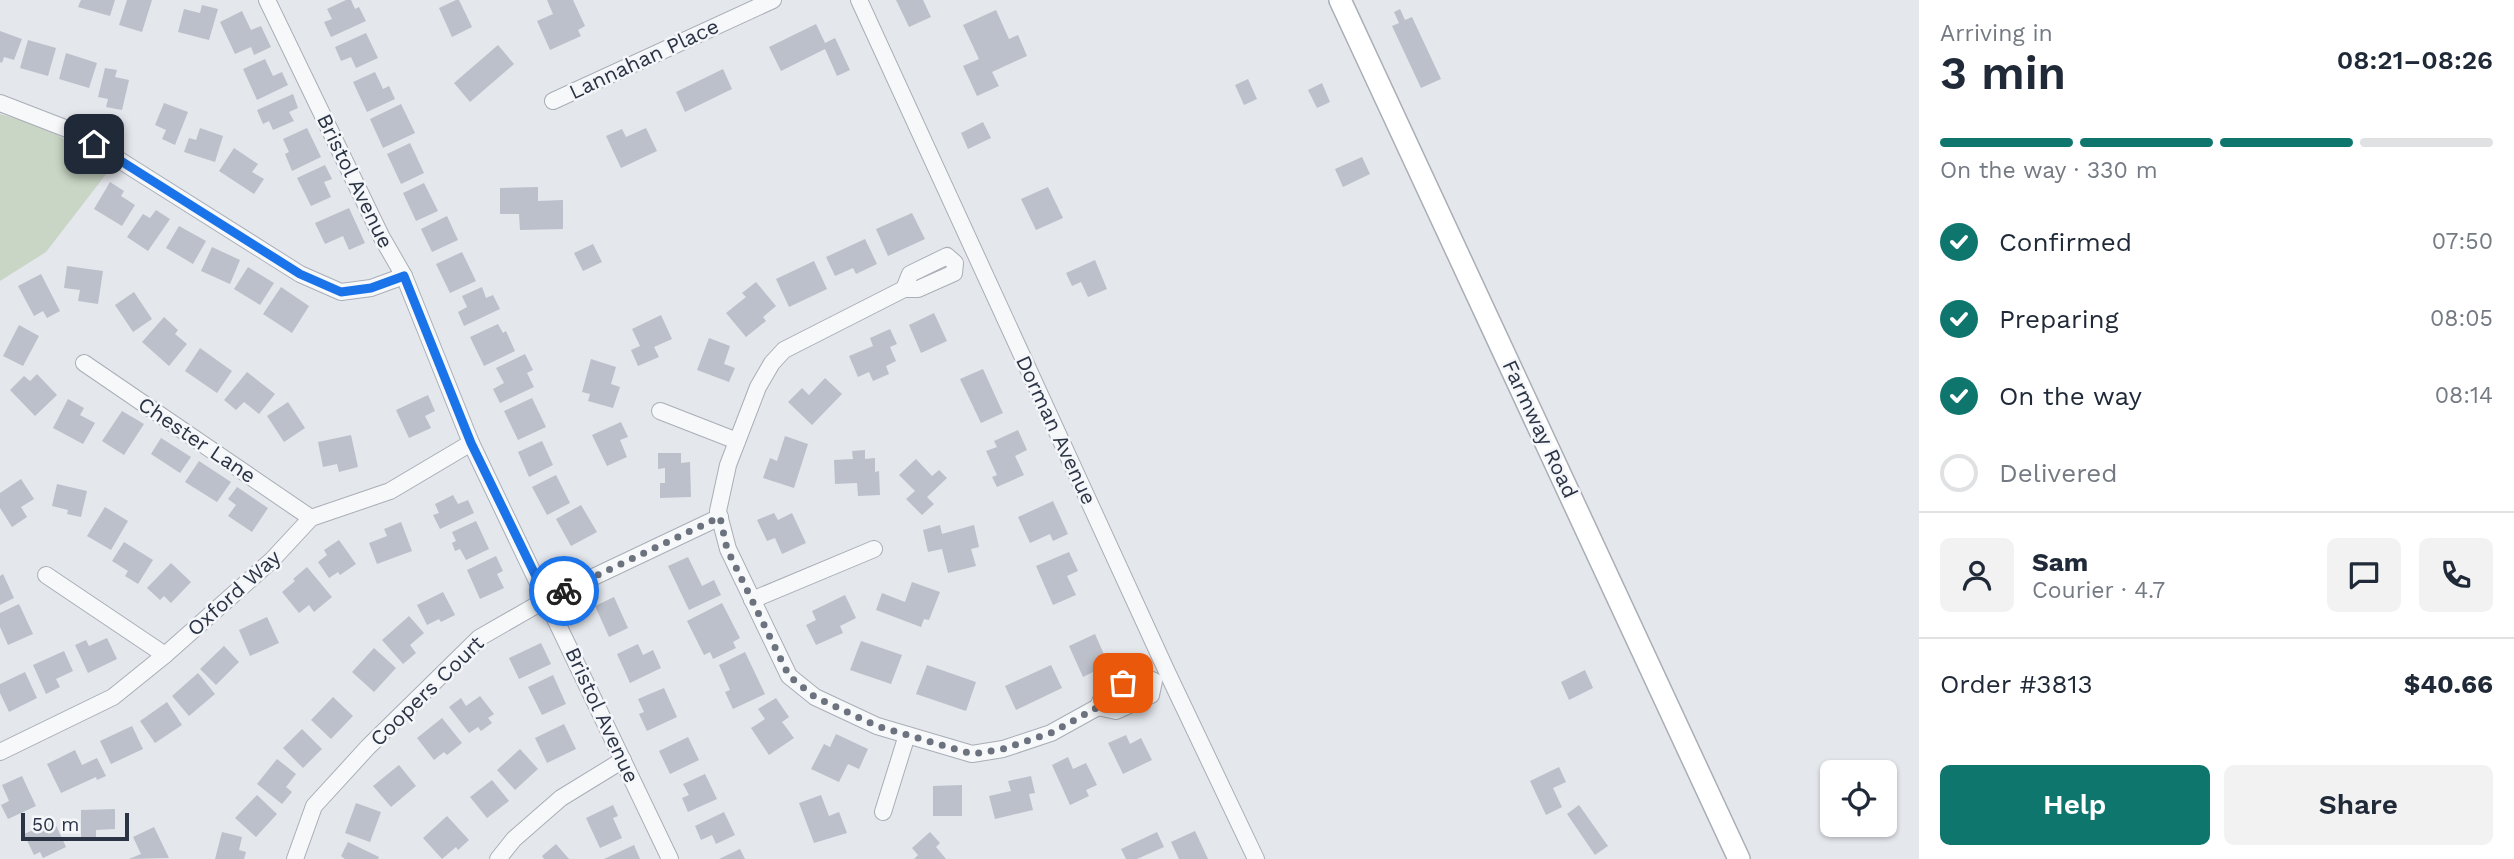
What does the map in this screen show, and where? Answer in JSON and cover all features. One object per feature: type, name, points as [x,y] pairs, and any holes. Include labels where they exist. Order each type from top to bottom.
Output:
[{"type":"main road","name":"Farmway Road","points":[[1340,0],[1739,859]]},
{"type":"street","name":"Bristol Avenue","points":[[267,0],[381,236],[404,276],[471,443],[670,859]]},
{"type":"street","name":"Lannahan Place","points":[[553,101],[773,0]]},
{"type":"street","name":"Dorman Avenue","points":[[859,0],[976,255],[1161,677],[1256,859]]},
{"type":"street","points":[[0,103],[75,132],[300,274],[341,292],[371,288],[404,276]]},
{"type":"street","points":[[976,255],[956,263],[947,257],[910,274],[904,289],[840,319],[784,350],[772,363],[758,387],[728,465],[719,511],[727,549],[789,676],[815,697],[877,726],[907,735],[972,754],[1003,749],[1051,733],[1098,707],[1104,692],[1141,674],[1161,677]]},
{"type":"street","name":"Chester Lane","points":[[84,363],[311,517]]},
{"type":"street","points":[[660,411],[737,441]]},
{"type":"street","name":"Oxford Way","points":[[0,752],[113,698],[272,560],[311,517],[390,491],[471,443]]},
{"type":"street","name":"Coopers Court","points":[[295,859],[314,806],[368,747],[480,638],[547,599],[720,517]]},
{"type":"street","points":[[751,600],[874,549]]},
{"type":"street","points":[[46,575],[165,655]]},
{"type":"street","points":[[883,812],[907,735]]},
{"type":"street","points":[[498,859],[514,839],[561,798],[623,760]]},
{"type":"green space","points":[[0,114],[47,128],[110,169],[46,252],[0,281]]},
{"type":"building","points":[[81,0],[115,0],[110,16],[78,7]]},
{"type":"building","points":[[127,0],[152,0],[142,32],[119,25]]},
{"type":"building","points":[[351,0],[355,9],[359,7],[366,21],[331,37],[324,22],[332,19],[327,9]]},
{"type":"building","points":[[459,0],[472,27],[452,37],[439,8]]},
{"type":"building","points":[[547,0],[573,0],[585,26],[578,30],[581,36],[550,50],[537,21],[553,14]]},
{"type":"building","points":[[896,0],[923,0],[931,17],[909,27]]},
{"type":"building","points":[[202,5],[218,9],[209,40],[178,32],[184,9],[200,13]]},
{"type":"building","points":[[1400,9],[1405,20],[1412,17],[1441,79],[1421,88],[1392,26],[1399,23],[1394,12]]},
{"type":"building","points":[[996,10],[1009,39],[1018,35],[1027,56],[992,72],[999,86],[977,96],[963,66],[979,59],[963,25]]},
{"type":"building","points":[[242,11],[251,30],[261,26],[271,47],[254,55],[251,47],[235,54],[220,22]]},
{"type":"building","points":[[816,24],[825,43],[835,38],[850,70],[837,76],[825,49],[781,71],[769,47]]},
{"type":"building","points":[[0,31],[22,39],[14,60],[4,57],[2,63],[0,62]]},
{"type":"building","points":[[366,33],[378,58],[356,68],[351,57],[341,61],[335,47]]},
{"type":"building","points":[[28,40],[56,48],[48,76],[20,68]]},
{"type":"building","points":[[498,45],[514,64],[470,102],[454,83]]},
{"type":"building","points":[[66,53],[97,63],[89,88],[59,79]]},
{"type":"building","points":[[265,59],[273,76],[282,72],[288,85],[257,100],[243,69]]},
{"type":"building","points":[[105,68],[117,70],[115,77],[129,80],[122,110],[106,107],[108,99],[98,97]]},
{"type":"building","points":[[723,69],[732,89],[685,112],[676,92]]},
{"type":"building","points":[[375,72],[383,89],[389,86],[395,99],[367,112],[353,82]]},
{"type":"building","points":[[1248,79],[1257,99],[1244,105],[1235,85]]},
{"type":"building","points":[[1322,83],[1330,102],[1317,108],[1308,90]]},
{"type":"building","points":[[293,94],[298,108],[289,112],[294,121],[273,130],[269,121],[263,124],[257,110]]},
{"type":"building","points":[[164,103],[188,112],[175,145],[162,139],[166,130],[155,125]]},
{"type":"building","points":[[401,104],[415,133],[383,148],[370,119]]},
{"type":"building","points":[[983,122],[991,138],[968,149],[961,133]]},
{"type":"building","points":[[200,128],[223,136],[215,162],[184,152],[189,138],[196,140]]},
{"type":"building","points":[[307,128],[321,157],[292,171],[285,154],[289,152],[283,139]]},
{"type":"building","points":[[646,128],[657,151],[621,168],[606,136],[622,129],[626,137]]},
{"type":"building","points":[[410,143],[424,173],[401,184],[387,154]]},
{"type":"building","points":[[234,148],[258,164],[252,172],[264,179],[254,194],[219,171]]},
{"type":"building","points":[[1362,157],[1370,174],[1343,187],[1335,169]]},
{"type":"building","points":[[325,165],[332,179],[324,182],[331,197],[311,206],[297,178]]},
{"type":"building","points":[[110,182],[124,191],[121,196],[135,205],[122,226],[94,209]]},
{"type":"building","points":[[424,183],[438,211],[416,221],[403,193]]},
{"type":"building","points":[[538,187],[538,201],[563,200],[563,229],[520,230],[519,214],[500,214],[500,188]]},
{"type":"building","points":[[1048,187],[1063,218],[1036,230],[1021,199]]},
{"type":"building","points":[[349,208],[365,243],[349,250],[343,236],[325,244],[315,223]]},
{"type":"building","points":[[156,210],[170,219],[148,251],[127,237],[143,214],[150,218]]},
{"type":"building","points":[[912,213],[925,239],[888,256],[876,229]]},
{"type":"building","points":[[447,216],[458,240],[432,252],[421,229]]},
{"type":"building","points":[[179,226],[206,241],[193,264],[166,248]]},
{"type":"building","points":[[865,239],[877,264],[856,274],[853,268],[835,276],[826,257]]},
{"type":"building","points":[[593,244],[602,262],[583,271],[574,253]]},
{"type":"building","points":[[212,247],[240,260],[230,284],[201,271]]},
{"type":"building","points":[[462,252],[476,281],[450,293],[436,264]]},
{"type":"building","points":[[1095,260],[1107,289],[1088,297],[1081,282],[1072,286],[1066,273]]},
{"type":"building","points":[[814,261],[827,289],[789,307],[776,279]]},
{"type":"building","points":[[67,266],[103,271],[98,304],[78,301],[80,290],[64,288]]},
{"type":"building","points":[[248,267],[274,283],[260,305],[234,289]]},
{"type":"building","points":[[41,274],[60,311],[47,318],[43,311],[34,316],[18,286]]},
{"type":"building","points":[[756,282],[776,306],[763,317],[766,321],[746,337],[726,313],[746,297],[742,293]]},
{"type":"building","points":[[281,287],[309,306],[292,333],[263,314]]},
{"type":"building","points":[[482,287],[486,298],[493,295],[500,309],[464,326],[458,312],[467,307],[462,296]]},
{"type":"building","points":[[134,292],[152,319],[133,332],[115,305]]},
{"type":"building","points":[[934,313],[947,341],[921,353],[909,325]]},
{"type":"building","points":[[661,315],[672,339],[654,347],[659,357],[638,366],[631,350],[640,346],[632,329]]},
{"type":"building","points":[[164,317],[178,330],[175,334],[187,344],[169,366],[142,342]]},
{"type":"building","points":[[498,324],[503,333],[506,331],[515,351],[484,366],[470,337]]},
{"type":"building","points":[[19,325],[39,336],[23,366],[3,356]]},
{"type":"building","points":[[890,329],[897,344],[890,347],[896,361],[886,366],[889,374],[873,381],[869,372],[858,377],[849,356],[873,346],[870,338]]},
{"type":"building","points":[[709,338],[730,346],[724,364],[735,368],[729,382],[697,370]]},
{"type":"building","points":[[200,348],[232,371],[217,393],[185,371]]},
{"type":"building","points":[[525,354],[533,370],[527,373],[534,387],[500,403],[493,389],[504,383],[496,368]]},
{"type":"building","points":[[591,359],[616,367],[611,384],[620,387],[613,408],[588,401],[590,394],[582,392]]},
{"type":"building","points":[[983,369],[1003,413],[981,423],[960,379]]},
{"type":"building","points":[[247,372],[275,394],[259,414],[244,402],[236,410],[224,400]]},
{"type":"building","points":[[37,374],[57,395],[35,416],[10,390],[24,376],[30,381]]},
{"type":"building","points":[[825,378],[842,394],[812,425],[788,402],[802,388],[809,395]]},
{"type":"building","points":[[428,395],[435,411],[425,416],[431,428],[409,438],[396,410]]},
{"type":"building","points":[[532,398],[546,427],[518,440],[504,411]]},
{"type":"building","points":[[68,399],[84,408],[80,415],[95,423],[83,444],[53,428]]},
{"type":"building","points":[[288,402],[305,428],[284,442],[267,416]]},
{"type":"building","points":[[122,411],[144,424],[124,455],[102,441]]},
{"type":"building","points":[[621,422],[628,437],[620,440],[627,457],[607,466],[592,435]]},
{"type":"building","points":[[1018,430],[1027,450],[1015,456],[1024,475],[997,487],[992,477],[997,475],[986,451],[997,447],[994,441]]},
{"type":"building","points":[[351,435],[358,467],[339,472],[337,464],[323,467],[318,442]]},
{"type":"building","points":[[785,436],[808,444],[794,488],[763,478],[770,458],[777,461]]},
{"type":"building","points":[[161,438],[191,457],[180,473],[151,454]]},
{"type":"building","points":[[542,441],[553,465],[529,477],[518,452]]},
{"type":"building","points":[[865,450],[865,459],[875,458],[875,472],[879,471],[880,495],[858,496],[857,483],[835,484],[834,460],[853,459],[852,451]]},
{"type":"building","points":[[658,453],[681,453],[681,463],[690,462],[691,497],[660,498],[660,483],[665,483],[665,468],[658,469]]},
{"type":"building","points":[[916,459],[932,476],[939,470],[947,478],[927,497],[934,504],[922,515],[906,499],[915,491],[899,475]]},
{"type":"building","points":[[199,461],[231,482],[217,502],[185,482]]},
{"type":"building","points":[[556,475],[570,503],[547,515],[532,487]]},
{"type":"building","points":[[21,479],[34,499],[21,507],[27,517],[12,527],[0,508],[0,493]]},
{"type":"building","points":[[57,484],[87,491],[81,517],[67,514],[68,510],[52,506]]},
{"type":"building","points":[[237,487],[268,508],[252,532],[228,516],[236,505],[228,499]]},
{"type":"building","points":[[453,495],[458,504],[468,500],[474,513],[440,529],[433,515],[439,513],[435,504]]},
{"type":"building","points":[[1053,501],[1068,534],[1053,541],[1050,534],[1030,543],[1018,517]]},
{"type":"building","points":[[581,505],[597,532],[571,546],[556,519]]},
{"type":"building","points":[[105,507],[128,521],[111,550],[87,536]]},
{"type":"building","points":[[774,513],[778,520],[792,513],[806,543],[782,554],[775,538],[767,541],[757,520]]},
{"type":"building","points":[[476,521],[489,549],[466,560],[460,549],[455,551],[452,543],[456,541],[452,532]]},
{"type":"building","points":[[401,522],[412,551],[377,564],[369,543],[387,536],[384,529]]},
{"type":"building","points":[[940,525],[942,534],[974,525],[979,547],[971,549],[976,566],[948,573],[942,549],[928,552],[923,530]]},
{"type":"building","points":[[339,540],[356,564],[340,575],[338,572],[329,578],[318,562],[327,555],[324,550]]},
{"type":"building","points":[[124,542],[153,560],[138,584],[125,576],[128,571],[112,561]]},
{"type":"building","points":[[1069,552],[1078,571],[1067,576],[1076,595],[1053,605],[1036,566]]},
{"type":"building","points":[[496,556],[503,571],[497,574],[504,588],[480,599],[467,570]]},
{"type":"building","points":[[688,557],[702,586],[714,580],[721,595],[689,610],[668,566]]},
{"type":"building","points":[[171,563],[191,582],[171,603],[164,596],[160,600],[147,588]]},
{"type":"building","points":[[307,567],[332,597],[314,612],[309,605],[299,613],[282,592]]},
{"type":"building","points":[[3,574],[14,598],[0,605],[0,576]]},
{"type":"building","points":[[912,582],[940,592],[929,620],[924,619],[921,627],[876,610],[882,593],[905,602]]},
{"type":"building","points":[[443,592],[455,615],[427,625],[417,605]]},
{"type":"building","points":[[845,595],[856,618],[840,626],[843,633],[816,645],[806,625],[816,620],[812,611]]},
{"type":"building","points":[[614,597],[628,628],[609,637],[595,606]]},
{"type":"building","points":[[722,603],[740,638],[733,642],[736,648],[713,659],[710,652],[704,655],[687,621]]},
{"type":"building","points":[[19,604],[33,634],[8,645],[0,627],[0,613]]},
{"type":"building","points":[[409,616],[424,633],[410,645],[416,653],[403,664],[382,640]]},
{"type":"building","points":[[267,617],[279,643],[250,656],[239,630]]},
{"type":"building","points":[[1095,634],[1106,659],[1095,664],[1097,670],[1083,677],[1069,646]]},
{"type":"building","points":[[107,638],[117,659],[88,673],[75,645],[86,640],[89,646]]},
{"type":"building","points":[[861,641],[902,655],[891,684],[850,670]]},
{"type":"building","points":[[541,643],[551,664],[519,679],[509,658]]},
{"type":"building","points":[[638,644],[643,655],[653,650],[661,668],[630,683],[617,654]]},
{"type":"building","points":[[224,646],[239,662],[216,685],[200,669]]},
{"type":"building","points":[[374,648],[396,668],[374,692],[352,672]]},
{"type":"building","points":[[64,651],[73,671],[56,679],[60,687],[46,694],[33,665]]},
{"type":"building","points":[[745,652],[765,694],[733,709],[725,692],[730,690],[719,665]]},
{"type":"building","points":[[927,665],[976,682],[966,711],[916,694]]},
{"type":"building","points":[[1051,665],[1062,688],[1016,710],[1005,686]]},
{"type":"building","points":[[1585,670],[1593,688],[1569,700],[1561,682]]},
{"type":"building","points":[[25,672],[37,698],[9,712],[0,693],[0,684]]},
{"type":"building","points":[[198,673],[215,694],[189,716],[172,696]]},
{"type":"building","points":[[553,675],[566,704],[542,715],[528,687]]},
{"type":"building","points":[[664,688],[677,717],[647,731],[639,714],[644,712],[638,699]]},
{"type":"building","points":[[480,696],[494,714],[488,718],[492,723],[481,731],[478,727],[469,733],[449,707],[461,698],[466,706]]},
{"type":"building","points":[[333,697],[353,716],[331,739],[311,720]]},
{"type":"building","points":[[776,698],[789,717],[782,722],[794,738],[769,755],[751,728],[765,719],[758,709]]},
{"type":"building","points":[[167,702],[182,725],[155,743],[140,721]]},
{"type":"building","points":[[442,718],[462,743],[447,755],[444,752],[434,760],[417,738]]},
{"type":"building","points":[[564,724],[576,749],[547,763],[535,738]]},
{"type":"building","points":[[132,726],[143,749],[111,764],[100,741]]},
{"type":"building","points":[[302,729],[322,749],[303,768],[283,748]]},
{"type":"building","points":[[836,734],[868,749],[859,769],[848,764],[839,782],[811,769],[824,744],[830,747]]},
{"type":"building","points":[[1126,735],[1130,744],[1141,738],[1152,760],[1123,774],[1108,743]]},
{"type":"building","points":[[688,737],[699,760],[670,774],[659,751]]},
{"type":"building","points":[[520,749],[538,769],[515,790],[497,770]]},
{"type":"building","points":[[75,750],[82,765],[97,758],[106,776],[97,780],[96,777],[61,793],[47,764]]},
{"type":"building","points":[[1068,757],[1073,769],[1086,763],[1097,785],[1086,790],[1089,796],[1070,805],[1052,765]]},
{"type":"building","points":[[277,759],[296,774],[286,787],[292,792],[282,804],[257,784]]},
{"type":"building","points":[[399,765],[416,786],[391,807],[373,786]]},
{"type":"building","points":[[1559,767],[1566,782],[1553,788],[1562,807],[1546,815],[1530,781]]},
{"type":"building","points":[[705,774],[717,799],[688,812],[682,798],[689,795],[683,784]]},
{"type":"building","points":[[22,776],[36,806],[8,819],[1,805],[9,801],[2,785]]},
{"type":"building","points":[[1031,776],[1035,793],[1029,794],[1033,810],[995,819],[989,796],[1011,791],[1008,781]]},
{"type":"building","points":[[492,780],[509,801],[487,818],[470,797]]},
{"type":"building","points":[[962,785],[962,816],[933,816],[933,786]]},
{"type":"building","points":[[257,795],[277,814],[256,837],[235,818]]},
{"type":"building","points":[[821,795],[829,816],[839,812],[847,833],[814,843],[799,803]]},
{"type":"building","points":[[356,803],[381,812],[370,842],[345,833]]},
{"type":"building","points":[[613,805],[618,816],[613,818],[622,838],[600,848],[586,818]]},
{"type":"building","points":[[1579,805],[1608,846],[1595,855],[1567,814]]},
{"type":"building","points":[[115,809],[115,829],[96,830],[96,840],[81,841],[81,810]]},
{"type":"building","points":[[724,812],[735,835],[716,844],[712,835],[701,840],[695,826]]},
{"type":"building","points":[[447,816],[469,840],[442,859],[423,838]]},
{"type":"building","points":[[54,821],[66,847],[43,858],[40,852],[34,855],[24,834]]},
{"type":"building","points":[[154,827],[169,858],[129,859],[141,854],[133,837]]},
{"type":"building","points":[[1195,831],[1208,859],[1179,859],[1171,842]]},
{"type":"building","points":[[222,832],[242,837],[239,850],[246,852],[244,859],[215,859]]},
{"type":"building","points":[[930,832],[940,843],[936,847],[946,859],[914,859],[918,855],[912,848]]},
{"type":"building","points":[[1157,832],[1164,847],[1137,859],[1126,859],[1121,849]]},
{"type":"building","points":[[348,842],[379,857],[378,859],[345,859],[341,856]]},
{"type":"building","points":[[556,844],[569,859],[544,859],[542,856]]},
{"type":"building","points":[[634,845],[640,859],[604,859]]},
{"type":"building","points":[[740,849],[745,859],[719,859]]},
{"type":"way so far","points":[[564,591],[720,517],[727,549],[789,676],[815,697],[877,726],[972,754],[1003,749],[1051,733],[1098,707],[1104,692],[1123,683]]},
{"type":"route","points":[[94,144],[300,274],[341,292],[371,288],[404,276],[471,443],[547,599],[564,591]]}]
